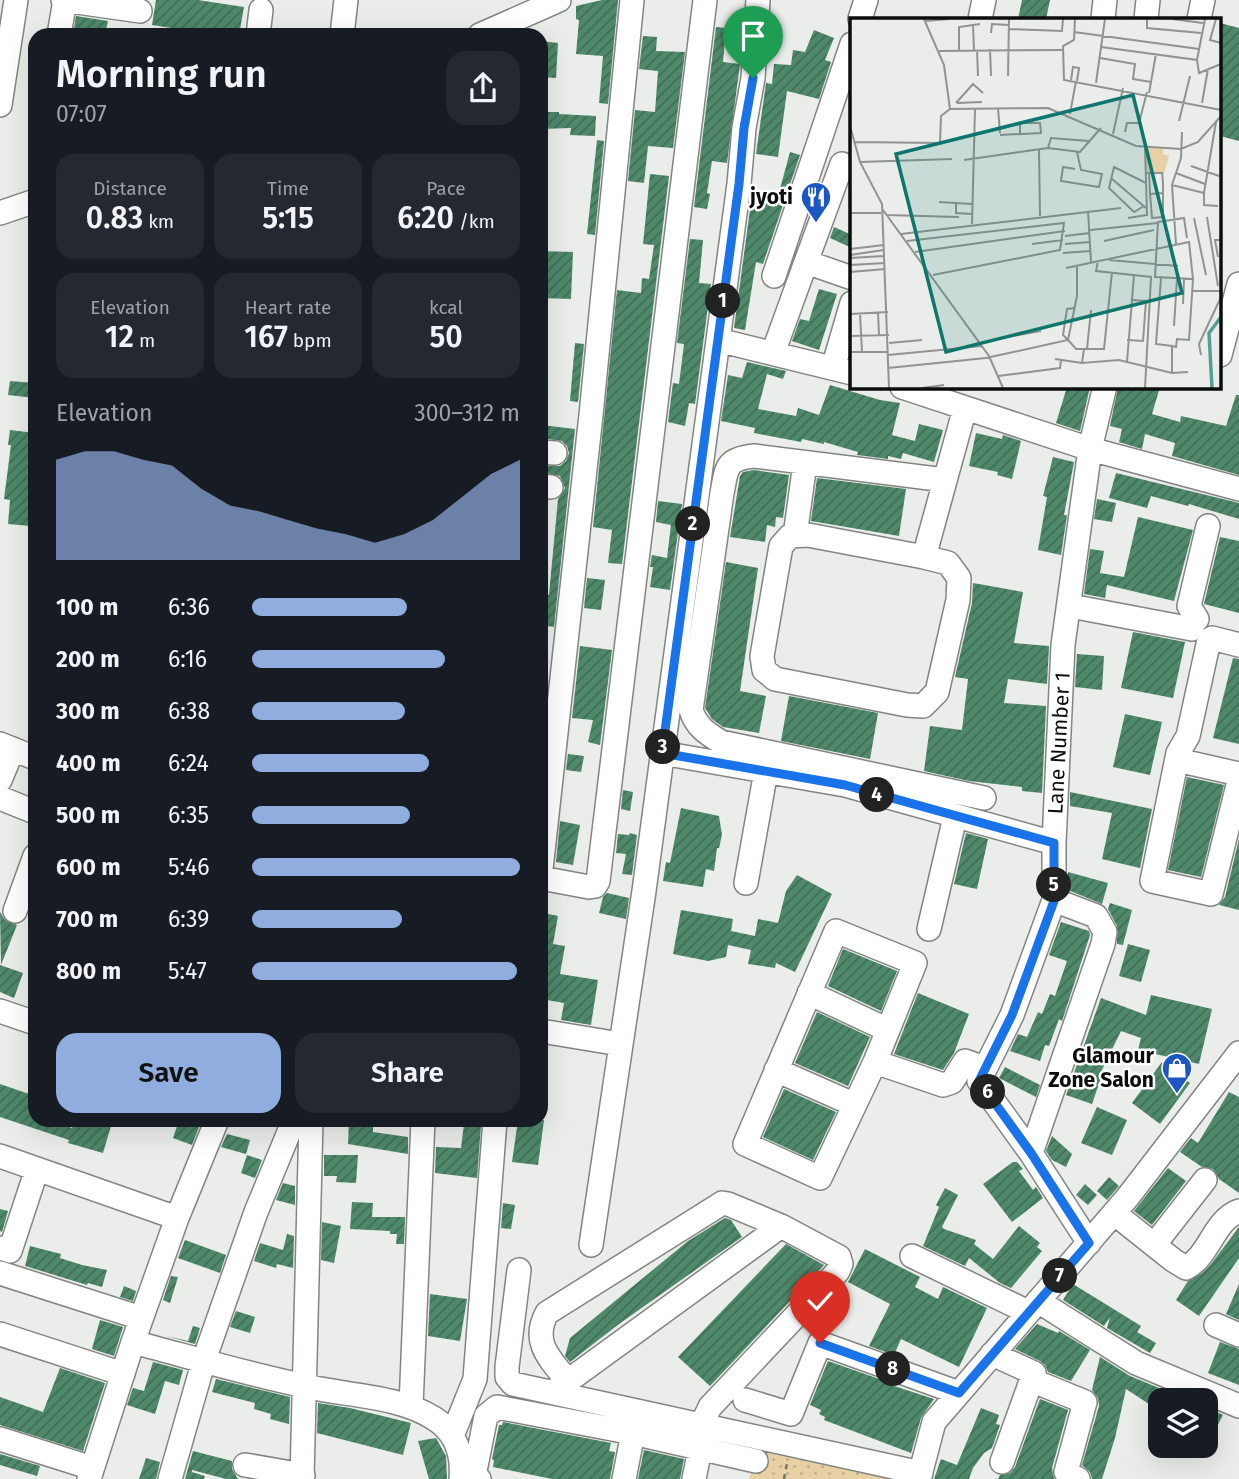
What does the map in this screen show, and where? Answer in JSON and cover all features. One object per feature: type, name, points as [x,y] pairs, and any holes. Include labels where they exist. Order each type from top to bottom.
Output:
[{"type":"street","points":[[0,105],[16,0]]},
{"type":"street","points":[[60,28],[64,0],[139,11]]},
{"type":"street","points":[[343,28],[346,0]]},
{"type":"street","points":[[502,25],[506,0]]},
{"type":"street","points":[[495,28],[559,0]]},
{"type":"street","points":[[548,807],[592,415],[632,0]]},
{"type":"street","points":[[548,879],[589,887],[594,886],[597,881],[705,0]]},
{"type":"street","points":[[591,1245],[662,753],[739,184],[744,128],[753,78],[758,0]]},
{"type":"street","points":[[860,18],[866,0]]},
{"type":"street","points":[[980,18],[984,0]]},
{"type":"street","points":[[1103,18],[1105,0]]},
{"type":"street","points":[[1146,18],[1148,0]]},
{"type":"street","points":[[1199,18],[1203,0]]},
{"type":"street","points":[[259,28],[261,10]]},
{"type":"street","points":[[774,276],[850,50]]},
{"type":"street","points":[[773,354],[842,164]]},
{"type":"street","points":[[0,213],[28,203]]},
{"type":"street","points":[[806,262],[850,277]]},
{"type":"street","points":[[1222,348],[1239,284]]},
{"type":"street","points":[[718,340],[843,371],[850,318]]},
{"type":"street","points":[[905,388],[1090,449],[1239,489]]},
{"type":"street","name":"Lane Number 1","points":[[985,1068],[1012,1015],[1054,901],[1063,645],[1090,449],[1104,390]]},
{"type":"street","points":[[925,557],[965,408]]},
{"type":"street","points":[[946,480],[754,456],[736,458],[728,466],[691,710],[695,722],[705,732],[721,741],[984,798]]},
{"type":"street","points":[[795,536],[805,463]]},
{"type":"street","points":[[1208,526],[1189,606],[1204,631],[1152,881],[1211,894],[1239,781]]},
{"type":"street","points":[[808,535],[925,557],[948,563],[959,578],[958,600],[937,692],[923,706],[775,679],[764,670],[762,656],[781,546],[790,536],[808,535]]},
{"type":"street","points":[[1081,608],[1204,631],[1239,645]]},
{"type":"street","points":[[1204,631],[1239,629]]},
{"type":"street","points":[[0,780],[6,746],[28,755]]},
{"type":"street","points":[[1180,746],[1239,774]]},
{"type":"street","points":[[662,753],[845,785],[1054,843]]},
{"type":"street","points":[[746,883],[766,771]]},
{"type":"street","points":[[0,798],[28,809]]},
{"type":"street","points":[[929,929],[955,817]]},
{"type":"street","points":[[17,911],[28,877]]},
{"type":"street","points":[[1031,1153],[1105,932],[1096,916],[1054,901]]},
{"type":"street","points":[[836,931],[915,963],[888,1030],[820,1178],[745,1143],[836,931]]},
{"type":"street","points":[[809,993],[888,1030]]},
{"type":"street","points":[[0,1011],[28,1021]]},
{"type":"street","points":[[548,1032],[620,1044]]},
{"type":"street","points":[[479,1479],[475,1477],[475,1471],[486,1416],[497,1407],[756,1460],[920,1476],[934,1422],[1230,1082],[1239,1053]]},
{"type":"street","points":[[875,1062],[943,1085],[952,1082],[965,1061],[985,1068],[979,1081],[1031,1153],[1089,1243]]},
{"type":"street","points":[[776,1070],[853,1104]]},
{"type":"street","points":[[0,1438],[91,1473],[141,1318],[177,1218],[214,1127]]},
{"type":"street","points":[[170,1479],[204,1360],[256,1212],[291,1127]]},
{"type":"street","points":[[245,1465],[302,1477],[312,1127]]},
{"type":"street","points":[[411,1406],[423,1127]]},
{"type":"street","points":[[452,1436],[475,1379],[494,1127]]},
{"type":"street","points":[[0,1156],[177,1218]]},
{"type":"street","points":[[0,1248],[10,1251],[37,1169]]},
{"type":"street","points":[[1154,1245],[1205,1180]]},
{"type":"street","points":[[560,1387],[543,1350],[541,1325],[547,1313],[722,1203],[728,1204],[782,1226],[839,1256],[841,1264],[838,1271],[710,1407],[701,1426]]},
{"type":"street","points":[[1114,1213],[1186,1268],[1196,1263],[1229,1214],[1239,1211]]},
{"type":"street","points":[[560,1387],[782,1226]]},
{"type":"street","points":[[912,1256],[1033,1307],[1136,1363],[1239,1405]]},
{"type":"street","points":[[519,1270],[507,1377],[513,1384],[560,1387],[701,1426],[756,1460]]},
{"type":"street","points":[[0,1273],[141,1318]]},
{"type":"street","points":[[1216,1325],[1239,1335]]},
{"type":"street","points":[[0,1334],[123,1374]]},
{"type":"street","points":[[133,1342],[305,1386],[411,1406],[437,1420],[456,1440],[462,1465],[461,1479]]},
{"type":"street","points":[[745,1400],[791,1414],[820,1343],[959,1393]]},
{"type":"street","points":[[992,1354],[1034,1373],[1002,1462]]},
{"type":"street","points":[[1031,1380],[1087,1393],[1066,1472],[1078,1479]]},
{"type":"street","points":[[624,1479],[633,1433]]},
{"type":"street","points":[[694,1479],[700,1449]]},
{"type":"shaded area","points":[[761,1439],[919,1479],[749,1479]]},
{"type":"building","points":[[156,0],[198,0],[244,7],[240,28],[171,28],[152,25]]},
{"type":"building","points":[[602,0],[618,0],[608,104],[599,103],[603,56],[576,54],[579,20],[576,19],[576,6]]},
{"type":"building","points":[[1022,0],[1050,0],[1046,18],[1018,18]]},
{"type":"building","points":[[76,16],[108,21],[106,28],[74,28]]},
{"type":"building","points":[[1222,24],[1239,28],[1239,141],[1222,137]]},
{"type":"building","points":[[716,27],[726,28],[723,62],[740,64],[727,163],[712,161],[707,209],[694,207]]},
{"type":"building","points":[[814,30],[834,38],[825,60],[831,62],[819,99],[787,91],[778,157],[756,154],[766,83],[772,84],[774,64],[791,65],[793,50],[805,52]]},
{"type":"building","points":[[643,36],[657,37],[656,51],[685,52],[673,148],[648,146],[644,183],[628,181],[635,110],[655,112],[658,71],[639,69]]},
{"type":"building","points":[[548,42],[558,43],[556,78],[548,77]]},
{"type":"building","points":[[548,112],[596,116],[595,136],[570,135],[571,128],[548,129]]},
{"type":"building","points":[[597,140],[604,141],[595,235],[587,234]]},
{"type":"building","points":[[790,152],[800,155],[763,264],[756,262],[745,330],[734,328],[752,195],[777,200]]},
{"type":"building","points":[[650,174],[669,176],[622,564],[608,563],[612,530],[593,527],[617,290],[641,293],[642,278],[649,279],[654,245],[643,244]]},
{"type":"building","points":[[834,227],[850,234],[850,247],[830,238]]},
{"type":"building","points":[[690,239],[703,240],[699,283],[711,284],[695,404],[689,403],[685,426],[668,422],[673,383],[679,384],[684,344],[677,343]]},
{"type":"building","points":[[548,251],[573,252],[571,299],[548,298]]},
{"type":"building","points":[[819,289],[837,294],[819,350],[792,341],[800,319],[809,321]]},
{"type":"building","points":[[575,343],[584,344],[578,402],[570,401]]},
{"type":"building","points":[[747,362],[786,371],[783,379],[767,374],[758,409],[796,416],[798,408],[819,415],[830,385],[900,403],[892,435],[915,441],[919,424],[943,430],[934,462],[903,453],[901,459],[857,455],[858,452],[824,442],[802,439],[801,442],[754,433],[755,428],[721,421],[728,375],[742,378]]},
{"type":"building","points":[[10,381],[28,382],[28,397],[8,395]]},
{"type":"building","points":[[1067,388],[1090,388],[1080,431],[1056,423]]},
{"type":"building","points":[[1118,388],[1160,388],[1152,414],[1180,422],[1181,416],[1226,426],[1236,395],[1239,395],[1239,475],[1172,456],[1175,443],[1145,434],[1142,449],[1119,442],[1122,429],[1110,426]]},
{"type":"building","points":[[548,426],[575,429],[554,627],[548,626],[548,595],[558,499],[565,488],[560,476],[548,473],[548,466],[560,466],[566,461],[569,453],[562,441],[548,439]]},
{"type":"building","points":[[10,430],[28,432],[28,526],[8,524],[10,500],[4,499],[11,445],[8,445]]},
{"type":"building","points":[[976,433],[1002,439],[1003,435],[1021,441],[1012,479],[997,475],[998,472],[969,466]]},
{"type":"building","points":[[1053,457],[1074,462],[1064,515],[1067,515],[1061,555],[1038,550],[1047,497],[1043,496]]},
{"type":"building","points":[[754,470],[789,475],[783,518],[776,517],[775,527],[767,525],[765,542],[730,537],[740,476],[743,472]]},
{"type":"building","points":[[1116,473],[1239,503],[1239,519],[1151,496],[1147,508],[1109,498]]},
{"type":"building","points":[[817,478],[906,489],[899,536],[811,521]]},
{"type":"building","points":[[1097,499],[1116,503],[1112,522],[1094,519]]},
{"type":"building","points":[[658,501],[682,504],[670,590],[650,587],[652,555],[667,558],[671,525],[656,522]]},
{"type":"building","points":[[1138,517],[1193,530],[1174,601],[1107,585],[1105,598],[1084,594],[1090,549],[1104,551],[1100,573],[1124,577]]},
{"type":"building","points":[[1220,537],[1239,541],[1239,613],[1204,604]]},
{"type":"building","points":[[726,562],[758,568],[740,691],[766,696],[759,733],[723,727],[712,719],[705,708]]},
{"type":"building","points":[[587,578],[605,580],[601,610],[584,608]]},
{"type":"building","points":[[973,583],[1023,592],[1014,643],[1049,646],[1047,684],[1008,679],[1004,703],[1046,706],[1042,793],[1022,791],[1022,787],[969,781],[924,771],[930,726],[962,730],[968,679],[955,677],[972,603]]},
{"type":"building","points":[[1133,632],[1185,642],[1173,698],[1121,688]]},
{"type":"building","points":[[580,646],[612,650],[600,745],[588,742],[593,720],[572,718]]},
{"type":"building","points":[[1077,654],[1104,656],[1102,690],[1075,687]]},
{"type":"building","points":[[1233,658],[1239,659],[1239,744],[1213,738]]},
{"type":"building","points":[[789,696],[878,713],[870,759],[781,741]]},
{"type":"building","points":[[1125,714],[1162,722],[1150,775],[1113,767]]},
{"type":"building","points":[[568,754],[584,756],[581,772],[566,770]]},
{"type":"building","points":[[1187,777],[1224,785],[1201,877],[1168,870]]},
{"type":"building","points":[[623,790],[633,792],[630,811],[621,809]]},
{"type":"building","points":[[1070,792],[1152,809],[1140,868],[1102,859],[1112,813],[1070,806]]},
{"type":"building","points":[[681,808],[719,816],[722,835],[714,871],[706,869],[703,887],[663,881],[666,862],[670,863]]},
{"type":"building","points":[[560,821],[580,825],[573,865],[556,862]]},
{"type":"building","points":[[966,833],[988,839],[977,889],[954,884]]},
{"type":"building","points":[[618,834],[637,835],[632,875],[622,874],[626,854],[616,853]]},
{"type":"building","points":[[1239,839],[1239,910],[1219,905],[1225,897]]},
{"type":"building","points":[[1068,872],[1108,883],[1102,904],[1068,890]]},
{"type":"building","points":[[797,875],[832,894],[795,972],[776,963],[775,968],[748,964],[751,950],[728,945],[726,957],[708,961],[673,954],[681,910],[733,919],[731,931],[755,936],[758,919],[778,923],[786,891]]},
{"type":"building","points":[[607,893],[629,898],[626,919],[599,913],[603,897]]},
{"type":"building","points":[[1110,903],[1132,910],[1123,945],[1117,944],[1117,926],[1108,909]]},
{"type":"building","points":[[0,912],[5,920],[17,925],[1,965]]},
{"type":"building","points":[[548,914],[558,916],[553,944],[565,946],[560,974],[598,980],[591,1025],[561,1020],[564,1003],[548,1000]]},
{"type":"building","points":[[1061,922],[1089,931],[1090,935],[1062,1021],[1059,1019],[1040,1061],[1010,1051],[1018,1034],[1027,1037],[1038,1012],[1042,1014],[1050,994],[1055,996],[1067,961],[1049,955]]},
{"type":"building","points":[[1128,944],[1150,950],[1141,982],[1119,976]]},
{"type":"building","points":[[843,949],[897,971],[881,1011],[828,986]]},
{"type":"building","points":[[0,965],[23,973],[14,998],[0,992]]},
{"type":"building","points":[[918,993],[969,1014],[954,1053],[943,1070],[894,1054]]},
{"type":"building","points":[[1151,995],[1212,1009],[1199,1064],[1138,1050],[1141,1038],[1121,1031],[1100,1074],[1102,1075],[1092,1104],[1066,1095],[1101,998],[1146,1015]]},
{"type":"building","points":[[817,1012],[870,1037],[848,1086],[795,1063]]},
{"type":"building","points":[[1162,1062],[1190,1083],[1160,1124],[1132,1103]]},
{"type":"building","points":[[1005,1067],[1040,1085],[1036,1097],[999,1078]]},
{"type":"building","points":[[0,1084],[28,1094],[28,1126],[0,1117]]},
{"type":"building","points":[[784,1089],[836,1112],[813,1160],[763,1137]]},
{"type":"building","points":[[1229,1092],[1239,1097],[1239,1193],[1219,1179],[1213,1169],[1202,1167],[1180,1152],[1191,1138],[1198,1143]]},
{"type":"building","points":[[1097,1107],[1127,1120],[1112,1155],[1081,1143]]},
{"type":"building","points":[[30,1127],[111,1127],[103,1153],[68,1143],[69,1140]]},
{"type":"building","points":[[177,1127],[199,1127],[192,1145],[173,1138]]},
{"type":"building","points":[[349,1127],[373,1127],[373,1132],[408,1137],[408,1154],[348,1144]]},
{"type":"building","points":[[464,1127],[481,1127],[477,1178],[435,1173],[436,1147],[461,1148]]},
{"type":"building","points":[[517,1127],[543,1127],[538,1165],[512,1162]]},
{"type":"building","points":[[227,1134],[250,1140],[246,1154],[221,1147]]},
{"type":"building","points":[[1052,1136],[1072,1154],[1066,1167],[1052,1160],[1046,1151]]},
{"type":"building","points":[[247,1155],[262,1160],[255,1178],[241,1173]]},
{"type":"building","points":[[324,1155],[358,1155],[356,1183],[336,1182],[337,1176],[324,1176]]},
{"type":"building","points":[[1013,1162],[1017,1162],[1023,1169],[1019,1171],[1033,1190],[1036,1187],[1043,1198],[1012,1222],[983,1184]]},
{"type":"building","points":[[1168,1168],[1186,1181],[1152,1225],[1134,1211]]},
{"type":"building","points":[[1109,1177],[1119,1186],[1107,1200],[1097,1191]]},
{"type":"building","points":[[283,1183],[295,1186],[295,1205],[276,1200]]},
{"type":"building","points":[[1085,1184],[1097,1195],[1088,1205],[1076,1195]]},
{"type":"building","points":[[945,1188],[958,1195],[942,1227],[976,1240],[974,1244],[993,1259],[1019,1226],[1040,1243],[1037,1247],[1042,1251],[1011,1288],[1000,1283],[969,1258],[965,1266],[923,1246],[939,1207],[936,1205]]},
{"type":"building","points":[[352,1202],[373,1203],[372,1217],[405,1217],[404,1244],[396,1244],[397,1234],[390,1234],[390,1231],[350,1229]]},
{"type":"building","points":[[503,1203],[515,1205],[511,1229],[501,1228]]},
{"type":"building","points":[[0,1209],[8,1211],[2,1232],[0,1231]]},
{"type":"building","points":[[725,1218],[731,1220],[742,1237],[570,1362],[565,1356],[570,1338],[688,1241]]},
{"type":"building","points":[[322,1222],[341,1226],[334,1263],[321,1260]]},
{"type":"building","points":[[1239,1227],[1239,1258],[1199,1316],[1176,1300],[1188,1281],[1211,1264]]},
{"type":"building","points":[[287,1234],[294,1236],[293,1268],[277,1264],[276,1268],[254,1261],[260,1243],[283,1250]]},
{"type":"building","points":[[185,1240],[226,1255],[220,1273],[178,1258]]},
{"type":"building","points":[[786,1244],[824,1265],[710,1386],[678,1357]]},
{"type":"building","points":[[30,1246],[61,1254],[60,1258],[82,1265],[107,1270],[102,1287],[25,1266]]},
{"type":"building","points":[[865,1249],[920,1277],[915,1287],[938,1299],[943,1287],[987,1308],[959,1367],[901,1339],[894,1355],[869,1346],[890,1304],[848,1282]]},
{"type":"building","points":[[171,1276],[178,1277],[170,1303],[163,1300]]},
{"type":"building","points":[[1073,1284],[1141,1326],[1137,1332],[1156,1343],[1150,1353],[1107,1328],[1110,1317],[1104,1326],[1063,1300]]},
{"type":"building","points":[[1239,1284],[1239,1320],[1226,1314]]},
{"type":"building","points":[[124,1286],[136,1291],[133,1301],[120,1297]]},
{"type":"building","points":[[430,1294],[467,1299],[460,1341],[428,1336]]},
{"type":"building","points":[[236,1311],[255,1317],[250,1333],[230,1327]]},
{"type":"building","points":[[100,1320],[123,1327],[114,1356],[92,1349]]},
{"type":"building","points":[[1037,1324],[1058,1333],[1059,1331],[1090,1350],[1071,1381],[1048,1372],[1040,1361],[1015,1349]]},
{"type":"building","points":[[193,1326],[200,1328],[195,1344],[166,1336],[188,1341]]},
{"type":"building","points":[[1220,1342],[1239,1349],[1239,1385],[1208,1373]]},
{"type":"building","points":[[1100,1357],[1130,1376],[1159,1388],[1148,1388],[1148,1403],[1126,1389],[1102,1479],[1092,1479],[1090,1472],[1082,1465],[1099,1406],[1098,1398],[1092,1390]]},
{"type":"building","points":[[828,1361],[934,1399],[921,1418],[911,1453],[824,1420],[825,1417],[819,1414],[821,1410],[810,1405]]},
{"type":"building","points":[[153,1362],[183,1370],[179,1385],[165,1381],[155,1414],[127,1405],[133,1388],[144,1391]]},
{"type":"building","points":[[60,1368],[105,1383],[83,1451],[0,1425],[0,1397],[43,1412]]},
{"type":"building","points":[[216,1379],[290,1397],[289,1424],[270,1419],[271,1414],[254,1409],[255,1403],[212,1392]]},
{"type":"building","points":[[1040,1399],[1068,1410],[1052,1468],[1054,1479],[998,1479],[1000,1475],[1010,1473],[1015,1467]]},
{"type":"building","points":[[318,1403],[411,1423],[403,1455],[317,1433]]},
{"type":"building","points":[[981,1408],[999,1415],[996,1424],[1000,1425],[992,1448],[984,1453],[969,1479],[934,1479],[941,1459],[957,1465]]},
{"type":"building","points":[[503,1422],[611,1443],[609,1451],[615,1452],[610,1479],[552,1479],[493,1467],[492,1459],[499,1425]]},
{"type":"building","points":[[436,1438],[446,1456],[447,1479],[429,1479],[418,1441]]},
{"type":"building","points":[[644,1450],[684,1459],[680,1479],[638,1479]]},
{"type":"building","points":[[193,1451],[232,1461],[232,1469],[238,1479],[226,1479],[192,1470],[205,1476],[204,1479],[185,1479]]},
{"type":"building","points":[[0,1454],[40,1466],[37,1476],[0,1465]]},
{"type":"building","points":[[146,1458],[160,1462],[156,1479],[139,1479]]},
{"type":"place","name":"jyoti","points":[[816,224]]},
{"type":"place","name":"Glamour Zone Salon","points":[[1177,1095]]},
{"type":"route","points":[[753,78],[744,128],[739,184],[662,753],[845,785],[1054,843],[1054,901],[1012,1015],[979,1081],[1031,1153],[1089,1243],[959,1393],[820,1343]]}]
